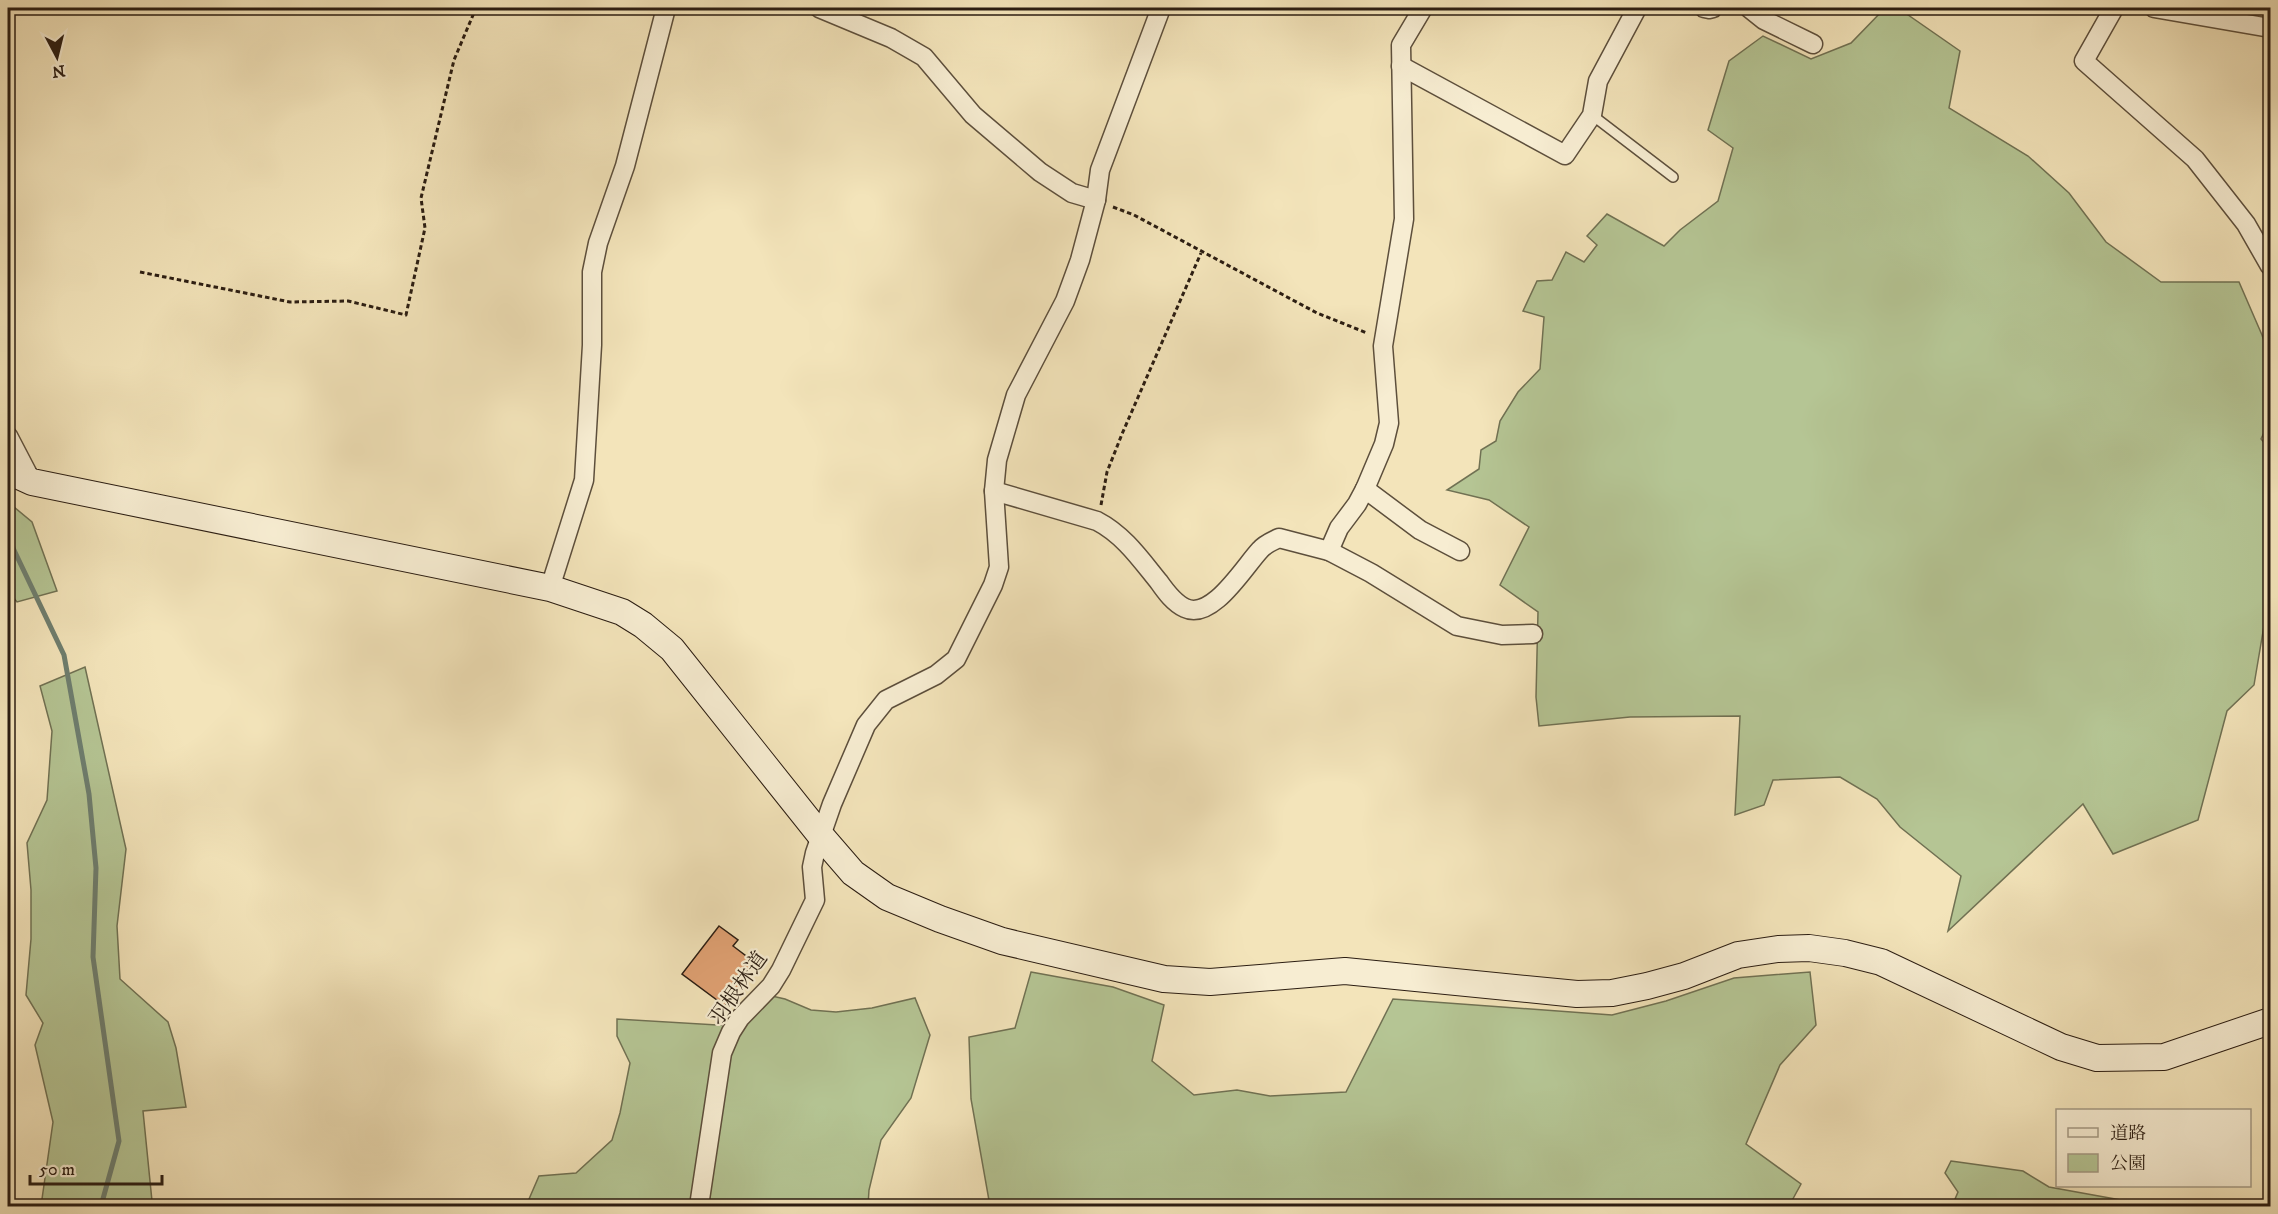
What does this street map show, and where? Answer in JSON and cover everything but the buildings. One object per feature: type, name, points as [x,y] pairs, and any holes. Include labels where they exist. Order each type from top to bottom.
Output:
[{"type":"street","points":[[549,588],[584,480],[592,345],[592,272],[598,243],[624,166],[666,8]]},
{"type":"street","points":[[819,8],[891,38],[924,57],[973,115],[1040,172],[1071,193],[1096,200]]},
{"type":"street","name":"羽根林道","points":[[699,1206],[722,1053],[740,1018],[771,986],[781,970],[814,900],[812,867],[821,836],[832,804],[866,725],[886,700],[936,675],[956,659],[988,595],[999,567],[994,491],[997,460],[1016,395],[1065,301],[1080,260],[1096,200],[1100,170],[1161,8]]},
{"type":"street","points":[[1329,551],[1339,528],[1365,489],[1384,444],[1389,423],[1384,336],[1404,219],[1401,45],[1422,8]]},
{"type":"street","points":[[1401,66],[1565,154],[1592,115],[1598,81],[1637,8]]},
{"type":"street","points":[[1704,8],[1713,8]]},
{"type":"street","points":[[1749,8],[1764,20],[1813,44]]},
{"type":"street","points":[[2114,8],[2084,61],[2195,159],[2246,224],[2271,266]]},
{"type":"street","points":[[2154,8],[2271,27]]},
{"type":"street","points":[[8,436],[32,482]]},
{"type":"street","points":[[8,471],[32,482],[549,588],[622,612],[643,625],[672,649],[853,873],[887,897],[940,920],[1002,941],[1164,979],[1210,982],[1345,971],[1577,994],[1612,993],[1684,976],[1738,955],[1778,949],[1809,948],[1845,953],[1881,962],[2061,1047],[2097,1058],[2164,1057],[2271,1021]]},
{"type":"street","points":[[1365,489],[1420,530],[1460,551]]},
{"type":"street","points":[[994,491],[1097,522],[1112,529],[1128,544],[1173,599],[1186,609],[1199,611],[1214,603],[1262,547],[1279,538],[1329,551],[1371,573],[1457,626],[1502,635],[1533,634]]},
{"type":"lane","points":[[1592,115],[1673,177]]},
{"type":"path","points":[[140,272],[290,302],[348,301],[406,315],[425,228],[421,198],[454,60],[476,8]]},
{"type":"path","points":[[1096,200],[1134,215],[1317,313],[1363,332],[1384,336]]},
{"type":"path","points":[[1097,522],[1107,472],[1202,252]]},
{"type":"green space","points":[[1885,8],[1898,8],[1960,51],[1949,108],[2028,156],[2069,193],[2106,242],[2161,282],[2239,282],[2270,359],[2270,420],[2261,439],[2270,450],[2270,590],[2254,685],[2227,711],[2198,820],[2113,854],[2083,804],[1948,931],[1961,876],[1900,827],[1877,799],[1840,777],[1773,780],[1764,805],[1735,815],[1740,716],[1630,717],[1539,726],[1536,697],[1538,612],[1500,585],[1529,527],[1489,500],[1447,490],[1479,469],[1481,450],[1496,441],[1500,421],[1518,392],[1540,369],[1544,317],[1523,311],[1537,281],[1552,280],[1566,252],[1584,262],[1597,245],[1587,236],[1607,214],[1664,246],[1680,230],[1718,201],[1733,148],[1708,130],[1729,61],[1763,36],[1811,59],[1851,43]]},
{"type":"green space","points":[[8,502],[32,522],[57,591],[17,602],[8,591]]},
{"type":"green space","points":[[85,667],[126,849],[117,926],[120,979],[168,1022],[176,1048],[186,1107],[143,1111],[151,1206],[41,1206],[53,1122],[35,1045],[43,1023],[26,995],[31,939],[31,890],[27,843],[47,800],[52,731],[40,686]]},
{"type":"green space","points":[[1031,972],[1113,987],[1164,1005],[1152,1061],[1194,1095],[1237,1090],[1270,1096],[1346,1092],[1393,999],[1612,1015],[1666,1001],[1734,978],[1810,972],[1816,1025],[1780,1065],[1746,1144],[1801,1184],[1789,1206],[990,1206],[971,1099],[969,1037],[1015,1028]]},
{"type":"green space","points":[[754,992],[785,999],[811,1010],[836,1012],[872,1008],[915,998],[930,1035],[911,1098],[881,1140],[869,1190],[868,1206],[526,1206],[539,1176],[576,1173],[612,1140],[630,1063],[617,1036],[617,1019],[734,1026]]},
{"type":"green space","points":[[1951,1161],[2023,1171],[2049,1187],[2154,1206],[1952,1206],[1958,1192],[1945,1173]]},
{"type":"waterway","points":[[8,526],[13,548],[64,655],[89,794],[96,868],[93,957],[119,1141],[101,1206]]}]
